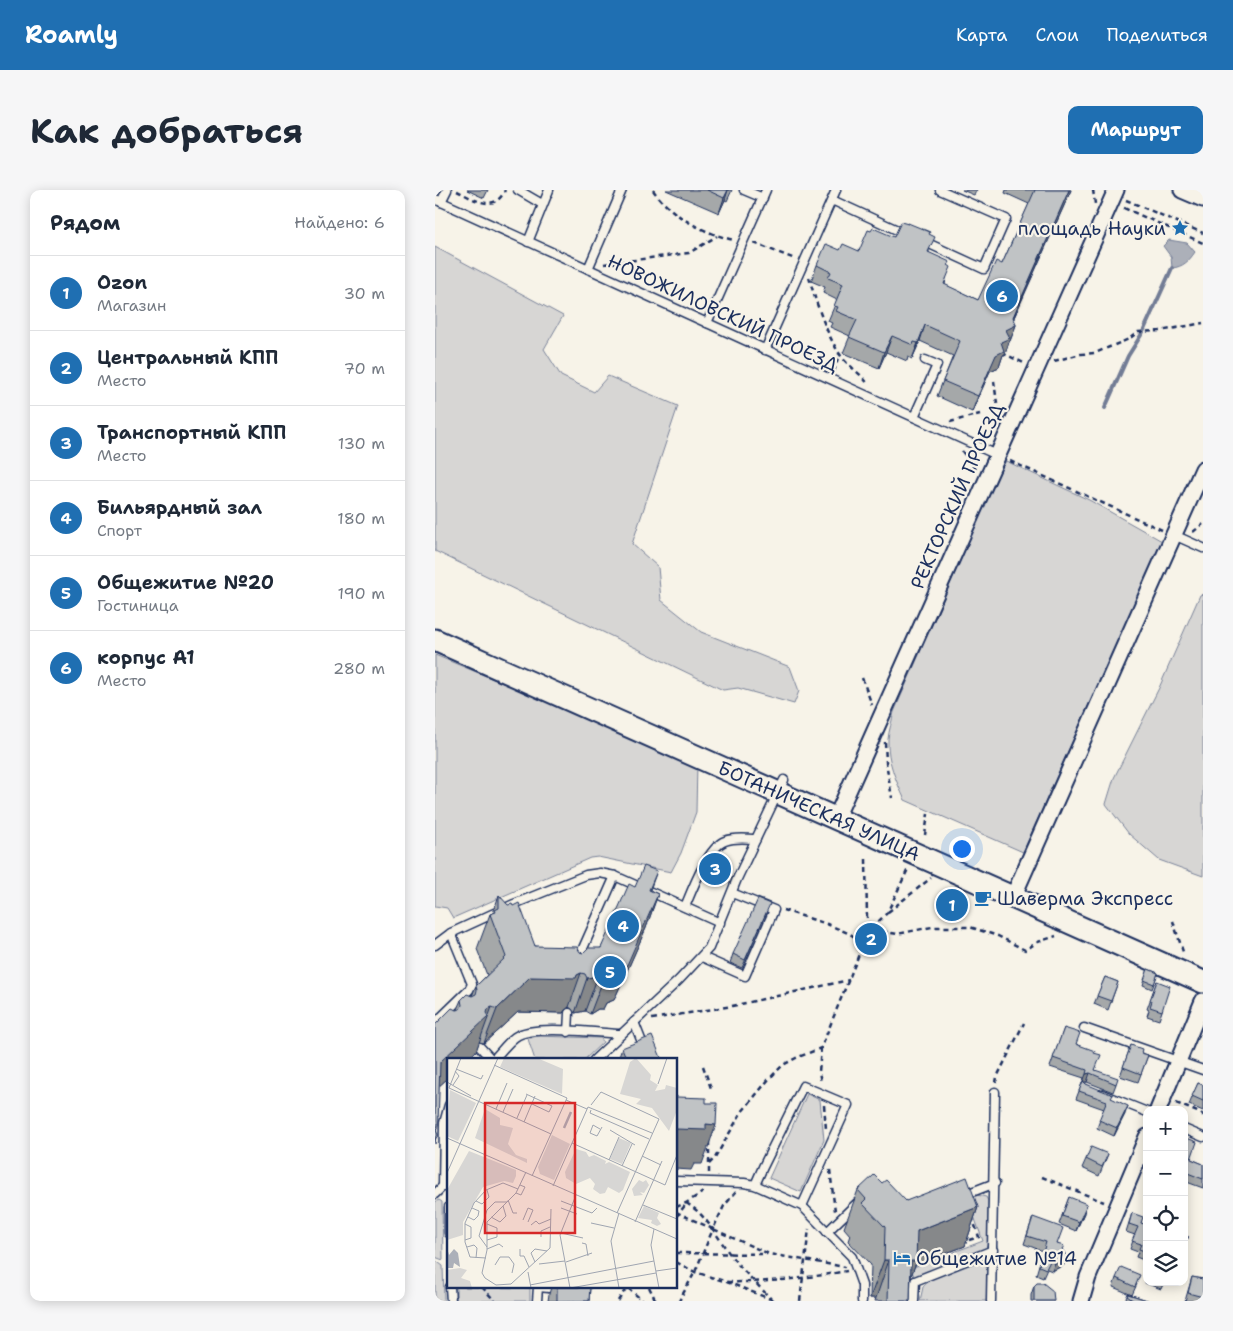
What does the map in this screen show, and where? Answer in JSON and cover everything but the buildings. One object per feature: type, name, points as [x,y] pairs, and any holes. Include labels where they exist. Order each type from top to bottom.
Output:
[{"type":"street","points":[[1181,190],[1203,199]]},
{"type":"street","name":"РЕКТОРСКИЙ ПРОЕЗД","points":[[838,812],[1113,195]]},
{"type":"street","points":[[1016,891],[1203,470]]},
{"type":"street","name":"БОТАНИЧЕСКАЯ УЛИЦА","points":[[435,626],[781,787]]},
{"type":"street","name":"БОТАНИЧЕСКАЯ УЛИЦА","points":[[435,640],[781,787],[1016,891],[1203,967]]},
{"type":"street","name":"БОТАНИЧЕСКАЯ УЛИЦА","points":[[1016,891],[1203,982]]},
{"type":"street","points":[[1161,1104],[1203,1000]]},
{"type":"street","points":[[1085,1300],[1117,1207],[1143,1146]]},
{"type":"lane","points":[[438,200],[447,190]]},
{"type":"lane","points":[[518,190],[543,204]]},
{"type":"lane","points":[[528,242],[549,190]]},
{"type":"lane","points":[[588,269],[622,190]]},
{"type":"lane","points":[[744,190],[763,198]]},
{"type":"lane","points":[[707,323],[766,190]]},
{"type":"lane","points":[[765,350],[836,190]]},
{"type":"lane","points":[[832,200],[984,269],[1006,220],[940,190]]},
{"type":"lane","name":"НОВОЖИЛОВСКИЙ ПРОЕЗД","points":[[438,200],[997,456]]},
{"type":"lane","points":[[914,418],[937,365],[925,360]]},
{"type":"lane","points":[[1174,535],[1203,548]]},
{"type":"lane","points":[[596,1058],[702,957],[709,948],[756,839],[781,787]]},
{"type":"lane","points":[[685,907],[714,850],[723,841],[756,839]]},
{"type":"lane","points":[[435,945],[451,933],[514,904],[586,875],[600,873],[615,876],[720,922]]},
{"type":"lane","points":[[586,966],[582,964],[580,955],[615,876]]},
{"type":"lane","points":[[702,957],[745,976],[774,910],[732,893]]},
{"type":"lane","points":[[514,904],[517,913]]},
{"type":"lane","points":[[435,1023],[469,990],[472,984],[451,933]]},
{"type":"lane","points":[[447,1012],[453,1018]]},
{"type":"lane","points":[[568,1032],[569,1013]]},
{"type":"lane","points":[[634,1022],[648,1058]]},
{"type":"lane","points":[[1084,1028],[1203,1070]]},
{"type":"lane","points":[[494,1058],[515,1037],[539,1030],[621,1034]]},
{"type":"lane","points":[[480,1047],[490,1058]]},
{"type":"lane","points":[[755,1185],[803,1086],[848,1104],[802,1206]]},
{"type":"lane","points":[[1094,1090],[1143,1110]]},
{"type":"lane","points":[[991,1301],[995,1183],[995,1092]]},
{"type":"lane","points":[[435,1194],[446,1188],[444,1123],[447,1112]]},
{"type":"lane","points":[[1188,1130],[1203,1136]]},
{"type":"lane","points":[[435,1148],[444,1148]]},
{"type":"lane","points":[[677,1181],[708,1181],[755,1185],[802,1206],[852,1257],[863,1285],[862,1301]]},
{"type":"lane","points":[[956,1198],[995,1183]]},
{"type":"lane","points":[[827,1232],[867,1194]]},
{"type":"lane","points":[[914,1301],[915,1281],[993,1250]]},
{"type":"lane","points":[[450,1288],[451,1301]]},
{"type":"lane","points":[[537,1301],[538,1288]]},
{"type":"path","points":[[455,190],[489,204],[501,197],[505,190]]},
{"type":"path","points":[[653,190],[679,216],[692,225],[717,236],[754,243],[804,262],[822,318],[839,354],[863,377],[880,402]]},
{"type":"path","points":[[1113,195],[1203,233]]},
{"type":"path","points":[[1113,195],[1203,242]]},
{"type":"path","points":[[588,269],[609,263],[689,253],[717,236]]},
{"type":"path","points":[[996,351],[1035,368],[1049,362],[1081,354],[1095,353],[1129,339],[1139,332],[1159,331],[1203,322]]},
{"type":"path","points":[[831,380],[839,354]]},
{"type":"path","points":[[994,381],[999,418]]},
{"type":"path","points":[[933,426],[980,414]]},
{"type":"path","points":[[949,434],[984,484]]},
{"type":"path","points":[[997,456],[1174,535]]},
{"type":"path","points":[[862,678],[868,698],[885,735],[886,762],[892,798]]},
{"type":"path","points":[[925,835],[928,814]]},
{"type":"path","points":[[866,859],[867,918],[869,925],[873,927],[897,934],[932,927],[970,927],[998,936],[1017,948],[1025,950],[1038,942],[1060,935]]},
{"type":"path","points":[[887,913],[911,866]]},
{"type":"path","points":[[709,1164],[715,1158],[741,1113],[769,1079],[789,1061],[821,1048],[868,932],[887,913],[934,876],[926,872]]},
{"type":"path","points":[[774,910],[779,909],[827,924],[864,942]]},
{"type":"path","points":[[1173,921],[1184,953]]},
{"type":"path","points":[[634,1022],[732,1006],[849,980]]},
{"type":"path","points":[[995,1092],[997,1078],[1024,1023]]},
{"type":"path","points":[[703,1066],[712,1092]]},
{"type":"path","points":[[1161,1104],[1202,1114],[1203,1116]]},
{"type":"path","points":[[709,1136],[709,1164],[706,1190],[686,1203],[677,1212],[769,1254]]},
{"type":"path","points":[[1042,1177],[1117,1207]]},
{"type":"path","points":[[679,1301],[695,1272],[724,1206],[744,1183]]},
{"type":"path","points":[[677,1206],[686,1203],[691,1206],[713,1229],[735,1261],[772,1300]]},
{"type":"path","points":[[800,1301],[807,1261],[811,1215]]},
{"type":"path","points":[[969,1240],[979,1237],[973,1220]]},
{"type":"path","points":[[1188,1238],[1192,1239]]},
{"type":"path","points":[[677,1253],[769,1254],[856,1269]]},
{"type":"path","points":[[677,1263],[695,1272],[727,1282],[772,1300]]},
{"type":"path","points":[[727,1282],[757,1283],[804,1278],[856,1269]]},
{"type":"path","points":[[483,1288],[495,1301]]},
{"type":"path","points":[[619,1301],[626,1288]]},
{"type":"path","points":[[628,1288],[643,1301]]},
{"type":"path","points":[[650,1288],[656,1301]]},
{"type":"shaded area","points":[[1169,240],[1187,243],[1195,252],[1185,263],[1172,268],[1171,257],[1163,246]]},
{"type":"shaded area","points":[[435,247],[563,316],[544,349],[561,376],[594,392],[608,376],[678,406],[632,544],[658,567],[661,600],[701,632],[790,667],[799,691],[794,704],[738,688],[723,690],[435,551]]},
{"type":"shaded area","points":[[1006,461],[1089,500],[1162,541],[1023,852],[905,800],[893,771],[888,747],[888,736],[894,712],[999,472]]},
{"type":"shaded area","points":[[1203,594],[1203,876],[1159,860],[1129,834],[1106,804],[1114,778],[1159,688],[1200,595]]},
{"type":"shaded area","points":[[435,655],[697,763],[696,812],[681,853],[671,872],[598,857],[590,858],[453,918],[447,908],[435,906]]},
{"type":"shaded area","points":[[536,1036],[601,1038],[603,1042],[586,1058],[534,1058],[528,1039]]},
{"type":"shaded area","points":[[807,1094],[820,1100],[824,1140],[801,1192],[769,1178]]},
{"type":"shaded area","points":[[977,1195],[986,1197],[988,1201],[987,1247],[984,1250],[944,1266],[941,1257],[983,1241],[967,1197]]},
{"type":"shaded area","points":[[439,1200],[442,1202],[443,1260],[435,1257],[435,1202]]},
{"type":"shaded area","points":[[938,1258],[941,1267],[914,1277],[911,1268]]},
{"type":"shaded area","points":[[435,1260],[443,1266],[444,1301],[435,1301]]},
{"type":"shaded area","points":[[978,1260],[988,1260],[987,1301],[920,1301],[923,1287],[930,1279]]},
{"type":"shaded area","points":[[456,1288],[530,1288],[530,1301],[456,1301]]},
{"type":"waterway","points":[[1105,408],[1128,356],[1143,332],[1172,268]]},
{"type":"place","name":"площадь Науки","points":[[1180,228]]},
{"type":"place","name":"корпус А1","points":[[1002,296]]},
{"type":"place","name":"Транспортный КПП","points":[[715,869]]},
{"type":"place","name":"Шаверма Экспресс","points":[[983,898]]},
{"type":"place","name":"Ozon","points":[[952,905]]},
{"type":"place","name":"Бильярдный зал","points":[[623,926]]},
{"type":"place","name":"Центральный КПП","points":[[871,939]]},
{"type":"place","name":"Общежитие №20","points":[[610,972]]},
{"type":"place","name":"Общежитие №14","points":[[902,1258]]}]
